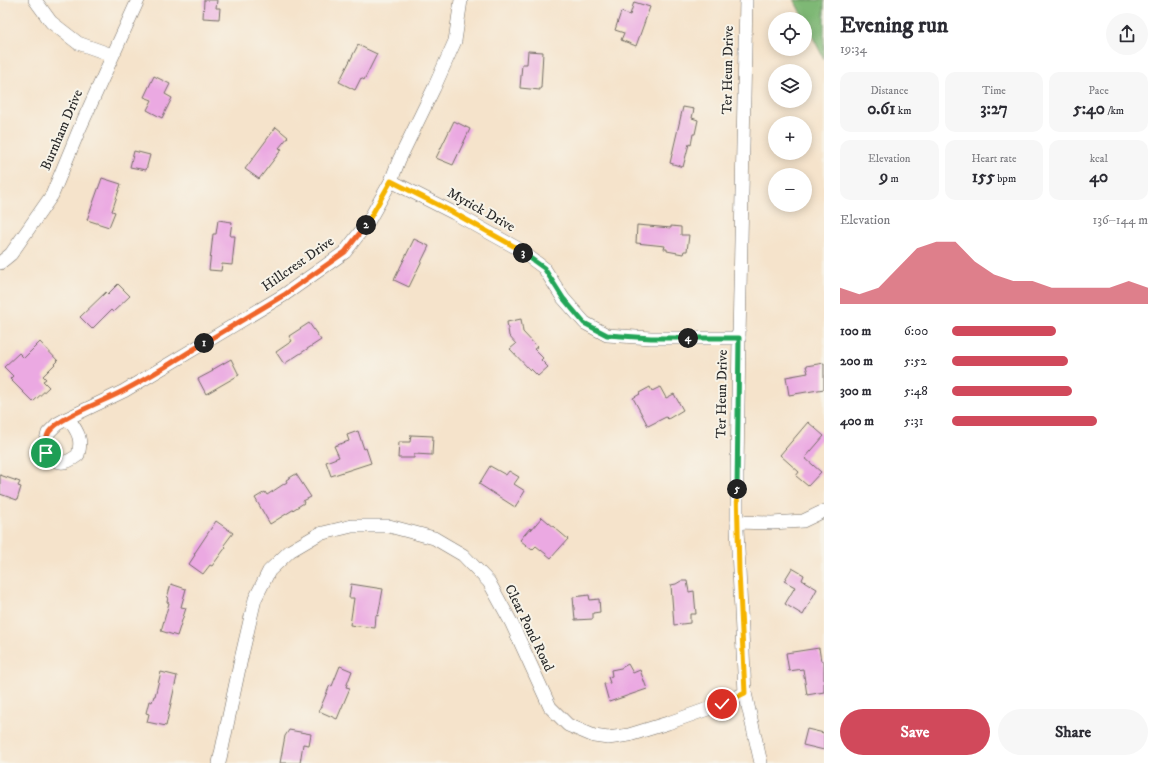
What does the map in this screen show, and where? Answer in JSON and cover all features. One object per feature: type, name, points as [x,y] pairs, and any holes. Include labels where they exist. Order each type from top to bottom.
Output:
[{"type":"street","points":[[35,0],[52,22],[78,43],[112,55]]},
{"type":"street","name":"Burnham Drive","points":[[0,263],[11,254],[52,196],[79,130],[138,0]]},
{"type":"street","name":"Hillcrest Drive","points":[[68,418],[124,391],[271,303],[345,252],[368,222],[391,181],[399,160],[434,88],[454,41],[461,0]]},
{"type":"street","name":"Ter Heun Drive","points":[[746,0],[737,522],[740,612],[745,693],[761,763]]},
{"type":"street","name":"Myrick Drive","points":[[391,181],[454,213],[517,248],[544,268],[563,298],[584,323],[607,335],[651,338],[739,338]]},
{"type":"street","points":[[737,522],[772,523],[803,521],[824,511]]},
{"type":"street","name":"Clear Pond Road","points":[[220,763],[255,599],[269,571],[290,551],[320,534],[352,526],[389,526],[434,538],[463,555],[489,582],[512,624],[550,707],[568,725],[594,736],[608,738],[629,735],[716,706],[745,693]]},
{"type":"green space","points":[[794,0],[824,0],[824,59],[812,36],[812,12],[800,12]]},
{"type":"building","points":[[204,0],[217,0],[216,8],[220,8],[219,19],[203,18]]},
{"type":"building","points":[[634,2],[650,7],[636,46],[621,40],[624,33],[615,30],[621,12],[630,15]]},
{"type":"building","points":[[358,45],[377,54],[364,80],[361,78],[355,90],[339,82]]},
{"type":"building","points":[[528,51],[543,52],[540,90],[520,88],[522,64],[527,64]]},
{"type":"building","points":[[154,76],[170,84],[165,94],[172,98],[162,118],[147,110],[152,100],[144,97]]},
{"type":"building","points":[[683,107],[694,109],[692,118],[698,120],[695,134],[693,134],[691,145],[689,144],[683,167],[670,163]]},
{"type":"building","points":[[454,121],[470,129],[453,165],[436,158]]},
{"type":"building","points":[[276,127],[288,137],[279,148],[282,149],[259,179],[245,169]]},
{"type":"building","points":[[134,151],[150,155],[146,170],[130,167]]},
{"type":"building","points":[[102,178],[121,184],[112,211],[115,212],[109,227],[87,220]]},
{"type":"building","points":[[218,220],[232,222],[230,236],[235,236],[232,265],[222,264],[221,271],[209,270],[213,234],[216,234]]},
{"type":"building","points":[[637,225],[671,228],[671,226],[681,227],[681,235],[689,235],[687,251],[684,251],[683,254],[667,251],[667,249],[664,249],[665,246],[636,243]]},
{"type":"building","points":[[414,239],[429,246],[409,287],[394,280]]},
{"type":"building","points":[[118,284],[130,296],[113,312],[111,310],[92,329],[80,317],[106,292],[108,294]]},
{"type":"building","points":[[521,319],[523,332],[537,347],[534,349],[543,358],[541,360],[548,367],[538,376],[531,369],[530,370],[510,349],[516,344],[509,336],[507,322]]},
{"type":"building","points":[[309,323],[321,340],[284,364],[276,352],[292,341],[289,336]]},
{"type":"building","points":[[40,342],[58,361],[43,376],[46,379],[43,381],[49,387],[33,402],[10,379],[13,376],[4,367],[19,353],[24,358]]},
{"type":"building","points":[[231,359],[239,375],[206,394],[198,379]]},
{"type":"building","points":[[824,363],[824,389],[789,395],[786,377],[808,373],[806,366]]},
{"type":"building","points":[[650,387],[652,391],[660,387],[666,398],[674,394],[683,410],[668,419],[666,417],[648,426],[633,398]]},
{"type":"building","points":[[808,422],[824,436],[805,458],[821,472],[808,486],[796,476],[799,472],[780,455]]},
{"type":"building","points":[[358,431],[364,449],[366,448],[371,463],[331,476],[326,462],[339,457],[334,446],[349,441],[347,435]]},
{"type":"building","points":[[411,435],[433,436],[432,455],[414,454],[414,458],[398,458],[399,442],[410,442]]},
{"type":"building","points":[[490,466],[506,475],[509,471],[519,477],[514,484],[525,491],[515,507],[479,484]]},
{"type":"building","points":[[296,474],[311,497],[270,524],[255,498],[265,492],[267,495],[287,482],[286,480]]},
{"type":"building","points":[[0,475],[20,482],[18,486],[21,487],[17,500],[0,494]]},
{"type":"building","points":[[542,517],[568,539],[551,558],[536,546],[532,550],[520,540]]},
{"type":"building","points":[[216,521],[233,533],[224,545],[226,547],[212,566],[210,565],[203,574],[189,564]]},
{"type":"building","points":[[792,568],[804,575],[802,580],[817,589],[803,615],[785,604],[795,587],[784,581]]},
{"type":"building","points":[[681,581],[687,581],[689,592],[694,591],[696,614],[690,614],[690,623],[674,625],[671,585]]},
{"type":"building","points":[[171,584],[186,589],[181,607],[186,608],[177,636],[161,631],[169,603],[167,602],[167,598]]},
{"type":"building","points":[[351,584],[383,589],[378,616],[376,615],[375,628],[350,625],[354,598],[349,598]]},
{"type":"building","points":[[589,595],[590,600],[599,599],[600,612],[593,613],[593,619],[575,620],[573,597]]},
{"type":"building","points":[[819,648],[821,661],[824,661],[824,692],[807,695],[803,669],[789,671],[786,653]]},
{"type":"building","points":[[628,664],[633,673],[640,670],[647,689],[609,702],[604,684],[610,683],[608,677],[612,676],[611,670],[621,668]]},
{"type":"building","points":[[340,666],[352,671],[346,687],[350,688],[337,719],[319,711],[330,685],[332,686]]},
{"type":"building","points":[[161,672],[177,676],[166,726],[147,722],[149,714],[146,713],[149,701],[152,702],[155,696]]},
{"type":"building","points":[[807,729],[824,733],[824,750],[803,745]]},
{"type":"building","points":[[289,730],[311,734],[309,745],[303,744],[300,763],[280,763],[285,736]]},
{"type":"route","points":[[46,453],[45,443],[48,433],[57,424],[124,391],[284,295],[345,252],[368,222],[391,181],[454,213],[517,248],[544,268],[563,298],[584,323],[607,335],[651,338],[739,338],[737,529],[745,693],[722,704]]}]
